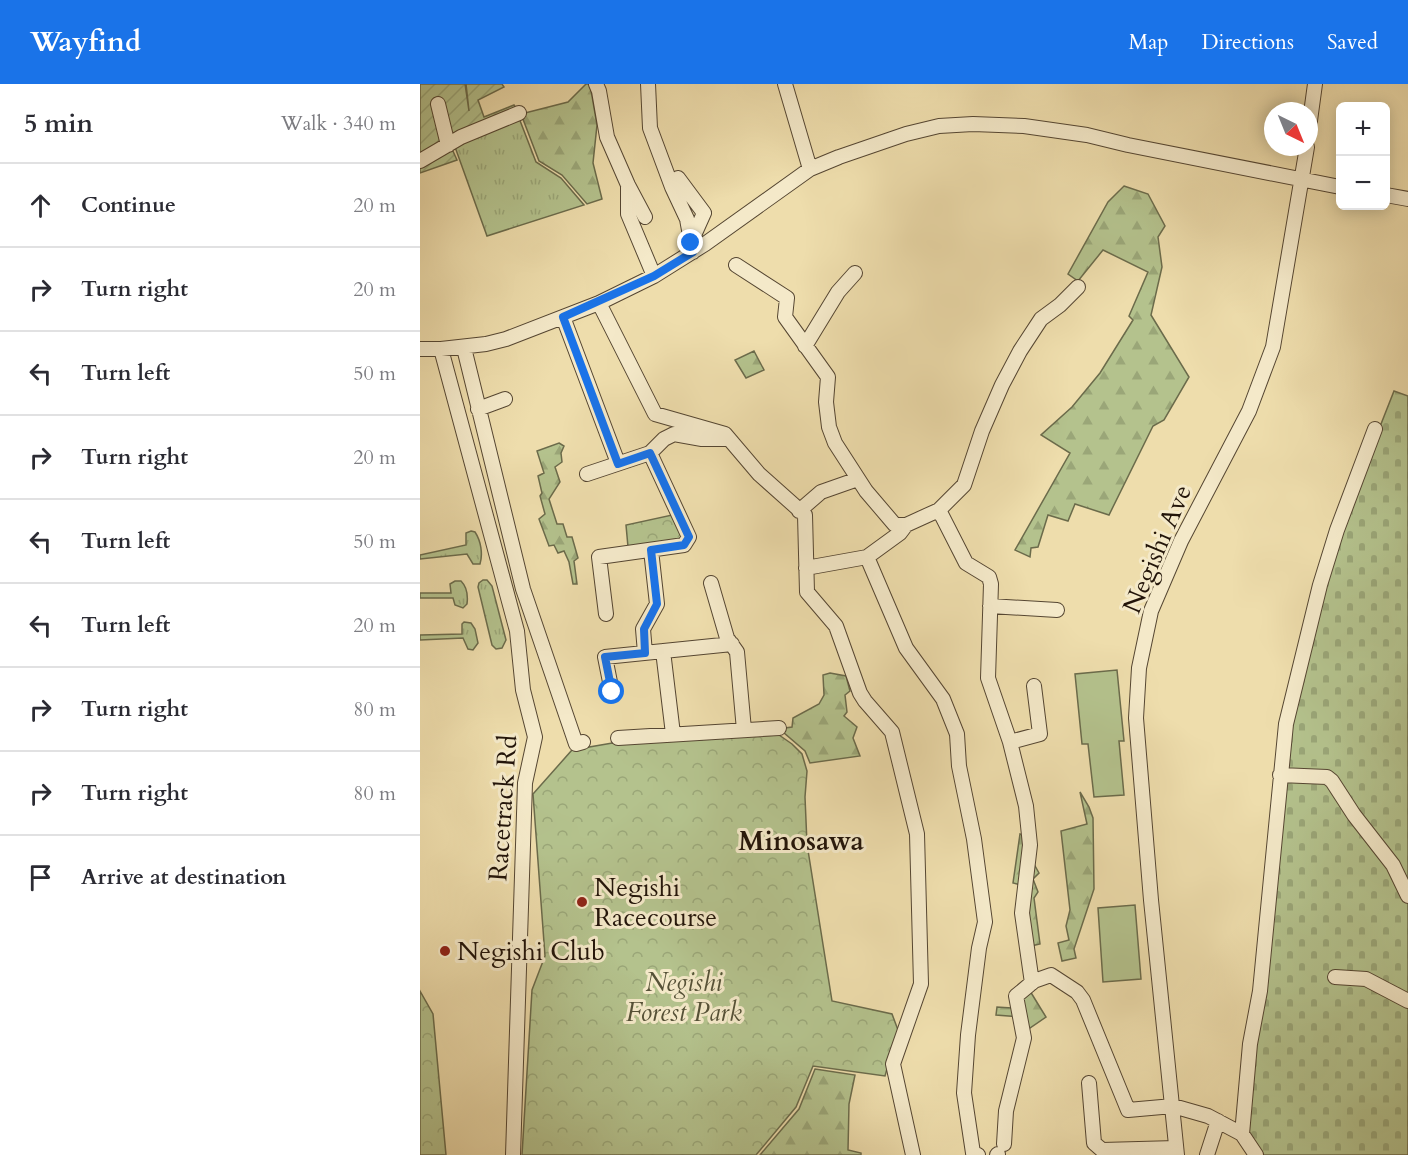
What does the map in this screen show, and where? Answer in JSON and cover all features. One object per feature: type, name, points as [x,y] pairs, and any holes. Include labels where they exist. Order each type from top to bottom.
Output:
[{"type":"street","points":[[596,84],[607,137],[645,217]]},
{"type":"street","points":[[648,84],[650,128],[671,184],[678,178],[704,213],[692,248]]},
{"type":"street","points":[[785,84],[810,169]]},
{"type":"street","points":[[1313,102],[1315,84]]},
{"type":"street","points":[[438,104],[448,145]]},
{"type":"street","points":[[420,161],[461,137],[519,113]]},
{"type":"street","points":[[420,349],[464,348],[506,339],[599,303],[654,276],[692,248],[733,225],[810,169],[906,134],[939,126],[973,124],[1024,126],[1087,135],[1336,186]]},
{"type":"street","name":"Negishi Ave","points":[[1177,1152],[1136,718],[1139,668],[1151,611],[1172,561],[1249,411],[1274,347],[1306,156]]},
{"type":"street","points":[[628,185],[628,214],[654,276]]},
{"type":"street","points":[[1390,196],[1408,199]]},
{"type":"street","points":[[736,265],[787,298],[785,316],[828,377],[826,402],[829,427],[835,443],[858,479],[894,525],[906,525],[939,510],[964,485],[982,431],[1020,351],[1041,320],[1078,287]]},
{"type":"street","points":[[805,346],[838,292],[855,273]]},
{"type":"street","points":[[599,303],[655,414],[725,435],[759,474],[805,515],[807,592],[836,626],[860,693],[894,738],[917,834],[921,984],[893,1064],[913,1155]]},
{"type":"street","points":[[563,317],[618,464]]},
{"type":"street","points":[[464,348],[523,589],[576,744],[583,742]]},
{"type":"street","name":"Racetrack Rd","points":[[441,349],[517,631],[523,690],[535,737],[525,783],[513,1155]]},
{"type":"street","points":[[478,409],[505,399]]},
{"type":"street","points":[[1242,1134],[1247,1066],[1260,991],[1280,775],[1288,714],[1320,585],[1337,531],[1375,429]]},
{"type":"street","points":[[587,474],[650,453],[664,439],[674,434],[702,439],[729,439]]},
{"type":"street","points":[[606,614],[599,557],[684,545],[689,537],[650,453]]},
{"type":"street","points":[[799,511],[821,492],[858,479]]},
{"type":"street","points":[[939,510],[966,562],[989,577],[991,584],[988,678],[1010,742],[1026,806],[1030,845],[1022,913],[1032,983]]},
{"type":"street","points":[[806,568],[867,557],[900,533],[906,525]]},
{"type":"street","points":[[645,653],[644,629],[657,604],[651,550]]},
{"type":"street","points":[[867,557],[906,648],[944,699],[957,734],[959,766],[974,839],[985,922],[979,948],[968,1035],[964,1093],[973,1153],[978,1155]]},
{"type":"street","points":[[711,583],[727,638],[737,652],[744,730]]},
{"type":"street","points":[[990,606],[1057,610]]},
{"type":"street","points":[[612,692],[605,657],[732,644]]},
{"type":"street","points":[[663,651],[673,734]]},
{"type":"street","points":[[1010,742],[1040,734],[1034,686]]},
{"type":"street","points":[[618,738],[779,728]]},
{"type":"street","points":[[1280,775],[1327,777],[1332,781],[1354,815],[1393,865],[1408,896]]},
{"type":"street","points":[[1000,1151],[1006,1111],[1024,1038],[1016,996],[1032,983],[1052,975],[1077,992],[1083,1000],[1128,1110],[1171,1100],[1242,1134],[1256,1155]]},
{"type":"street","points":[[1335,977],[1366,979],[1408,1001]]},
{"type":"street","points":[[1089,1083],[1094,1143],[1102,1149],[1177,1152]]},
{"type":"street","points":[[1207,1155],[1218,1121]]},
{"type":"green space","points":[[420,84],[465,84],[469,111],[466,84],[502,84],[504,87],[478,100],[484,117],[514,105],[518,112],[420,157]]},
{"type":"green space","points":[[586,84],[590,84],[597,125],[593,163],[602,199],[587,204],[562,175],[539,161],[521,114],[568,102]]},
{"type":"green space","points":[[519,118],[536,162],[561,178],[584,205],[487,236],[455,147]]},
{"type":"green space","points":[[452,149],[457,160],[420,173],[420,164]]},
{"type":"green space","points":[[1124,186],[1148,194],[1165,226],[1158,237],[1162,267],[1151,315],[1189,377],[1164,420],[1153,426],[1109,515],[1075,504],[1068,521],[1048,515],[1038,547],[1031,548],[1030,557],[1015,550],[1070,453],[1041,435],[1072,407],[1100,373],[1133,320],[1129,316],[1148,272],[1103,250],[1078,281],[1068,274],[1108,202]]},
{"type":"green space","points":[[754,351],[764,370],[746,378],[735,360]]},
{"type":"green space","points":[[1394,391],[1408,396],[1408,1155],[1260,1155],[1246,1134],[1287,728],[1305,648],[1359,480]]},
{"type":"green space","points":[[559,443],[564,446],[561,453],[562,462],[555,467],[560,482],[549,499],[557,524],[563,524],[567,537],[572,537],[578,558],[574,561],[577,584],[573,584],[569,562],[564,551],[558,553],[554,545],[549,546],[539,519],[545,514],[538,476],[544,473],[537,451]]},
{"type":"green space","points":[[672,515],[684,537],[680,541],[628,547],[626,525]]},
{"type":"green space","points":[[475,532],[480,543],[480,564],[473,564],[467,554],[420,559],[420,555],[466,545],[466,533]]},
{"type":"green space","points":[[483,580],[487,580],[492,586],[506,640],[502,648],[496,649],[492,645],[478,587]]},
{"type":"green space","points":[[461,581],[466,589],[467,604],[463,608],[455,605],[453,598],[420,598],[420,593],[451,593],[450,584]]},
{"type":"green space","points":[[464,622],[471,623],[475,629],[478,643],[473,650],[468,649],[463,638],[420,640],[420,635],[462,634]]},
{"type":"green space","points":[[1117,670],[1124,741],[1119,741],[1124,795],[1094,797],[1088,744],[1082,744],[1075,674]]},
{"type":"green space","points":[[830,673],[846,676],[850,691],[845,695],[847,712],[844,716],[857,727],[853,738],[860,756],[810,763],[805,751],[783,732],[785,728],[792,727],[793,718],[819,704],[824,695],[823,675]]},
{"type":"green space","name":"Negishi Forest Park","points":[[779,735],[802,754],[807,771],[805,797],[807,844],[832,1001],[892,1014],[898,1030],[885,1076],[813,1066],[796,1107],[756,1155],[522,1155],[532,990],[545,956],[533,794],[572,750],[624,741]]},
{"type":"green space","points":[[1080,792],[1093,818],[1094,889],[1074,949],[1076,958],[1062,961],[1058,943],[1069,940],[1066,926],[1070,910],[1061,831],[1087,824]]},
{"type":"green space","points":[[1020,834],[1034,838],[1034,864],[1039,873],[1033,879],[1038,892],[1034,898],[1040,944],[1031,946],[1026,912],[1028,887],[1013,883]]},
{"type":"green space","points":[[1135,905],[1141,979],[1103,982],[1098,908]]},
{"type":"green space","points":[[420,991],[433,1014],[446,1155],[420,1155]]},
{"type":"green space","points":[[1030,991],[1046,1017],[1027,1030],[1023,1017],[996,1015],[997,1007],[1012,1008],[1021,997]]},
{"type":"green space","points":[[815,1069],[855,1075],[849,1104],[848,1150],[861,1153],[861,1155],[760,1155],[799,1109]]},
{"type":"place","name":"Negishi Racecourse","points":[[582,902]]},
{"type":"place","name":"Negishi Club","points":[[445,951]]},
{"type":"district","name":"Minosawa","points":[[801,841]]},
{"type":"route","points":[[612,692],[605,657],[645,653],[644,629],[657,604],[651,550],[684,545],[689,537],[650,453],[618,464],[563,317],[599,303],[654,276],[693,252],[691,243]]}]
